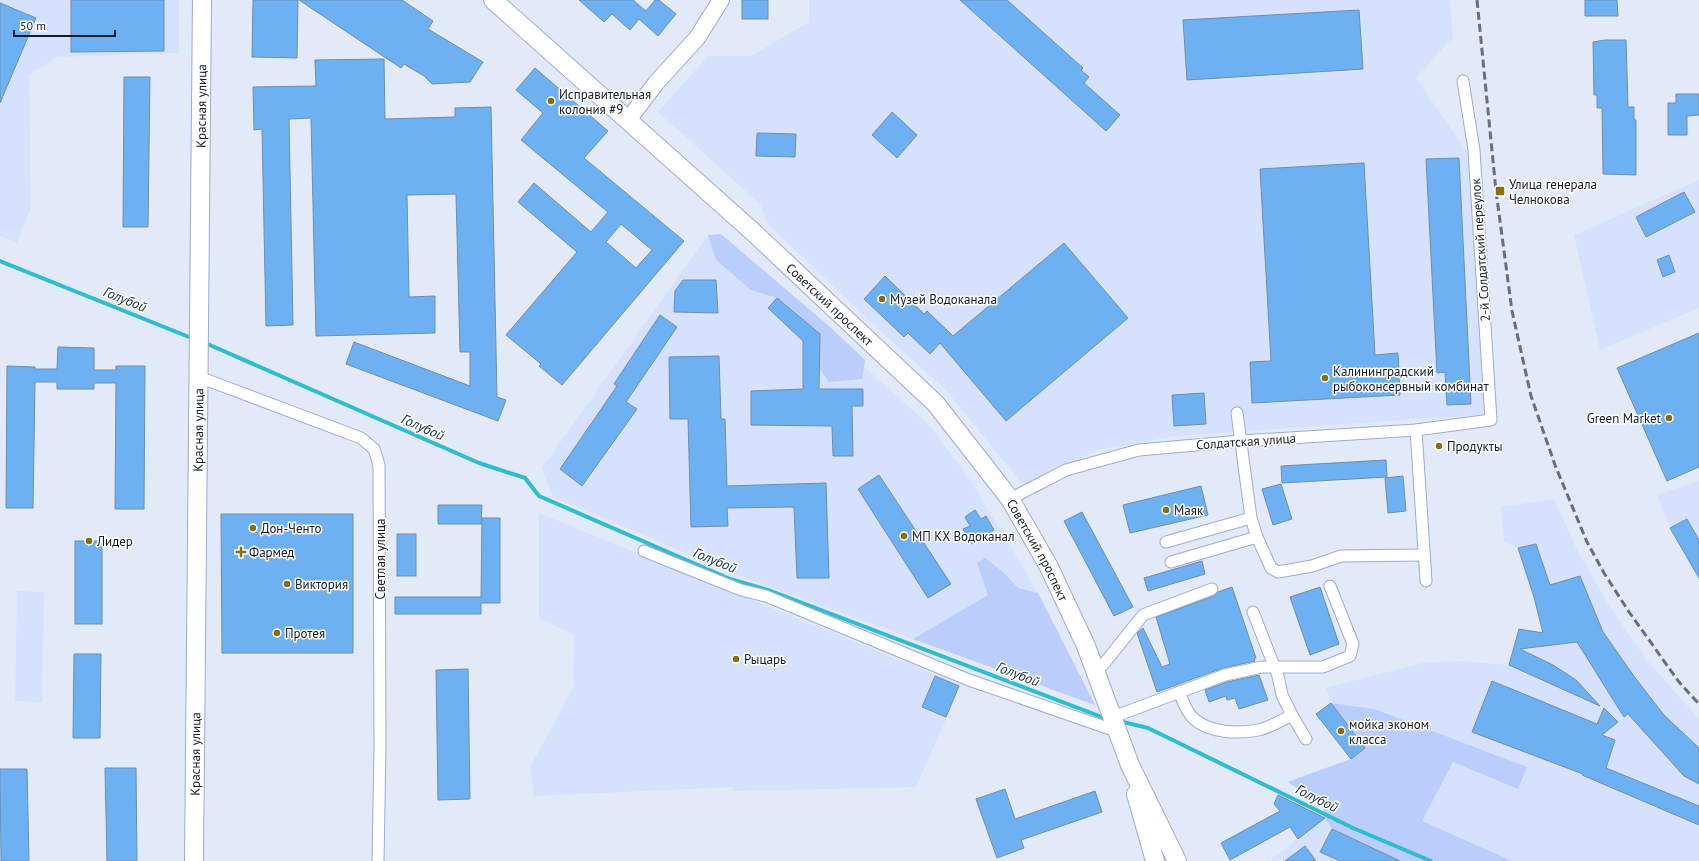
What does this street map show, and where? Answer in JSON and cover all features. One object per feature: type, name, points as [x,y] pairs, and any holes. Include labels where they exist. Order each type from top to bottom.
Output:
[{"type":"main road","name":"Красная улица","points":[[194,861],[202,0]]},
{"type":"main road","name":"Советский проспект","points":[[493,0],[763,242],[936,404],[1010,499],[1049,567],[1099,666],[1130,765],[1139,807],[1155,861]]},
{"type":"main road","name":"Советский проспект","points":[[1130,765],[1177,861]]},
{"type":"street","points":[[628,120],[656,83],[697,38],[721,0]]},
{"type":"street","name":"2-й Солдатский переулок","points":[[1463,81],[1474,150],[1491,420]]},
{"type":"street","name":"Светлая улица","points":[[199,377],[361,438],[374,449],[379,465],[380,523],[378,861]]},
{"type":"street","points":[[1237,413],[1251,518],[1257,538],[1271,568],[1278,572],[1312,566],[1341,556],[1424,555]]},
{"type":"street","name":"Солдатская улица","points":[[1010,499],[1066,470],[1139,450],[1241,441],[1416,430],[1491,420]]},
{"type":"street","points":[[1416,430],[1426,581]]},
{"type":"street","points":[[1166,542],[1251,518]]},
{"type":"street","points":[[1171,562],[1257,538]]},
{"type":"street","points":[[644,551],[741,590],[766,596],[969,680],[1115,721],[1179,692],[1226,675],[1262,667],[1274,666],[1323,667],[1350,656],[1353,644],[1330,586]]},
{"type":"street","points":[[1099,666],[1142,615],[1212,589]]},
{"type":"street","points":[[1253,612],[1278,676],[1282,695],[1306,739]]},
{"type":"street","points":[[1179,692],[1185,707],[1193,718],[1206,726],[1226,732],[1259,730],[1292,715]]},
{"type":"shaded area","points":[[0,0],[179,0],[179,53],[57,57],[29,75],[31,207],[17,243],[0,236]]},
{"type":"shaded area","points":[[809,0],[1450,0],[1453,37],[1416,78],[1472,159],[1490,414],[1176,436],[1097,450],[1025,487],[946,390],[875,326],[769,225],[760,204],[658,112],[708,56],[751,56],[809,22]]},
{"type":"shaded area","points":[[1699,180],[1699,308],[1600,350],[1574,235]]},
{"type":"shaded area","points":[[721,234],[830,327],[865,360],[862,379],[829,382],[820,369],[820,334],[777,298],[751,290],[716,260],[708,235]]},
{"type":"shaded area","points":[[708,235],[876,377],[930,426],[970,480],[1028,575],[1095,705],[737,575],[553,497],[542,468]]},
{"type":"shaded area","points":[[1699,481],[1699,578],[1670,528],[1657,495]]},
{"type":"shaded area","points":[[1554,499],[1578,552],[1610,607],[1645,658],[1699,719],[1699,861],[1269,861],[1325,818],[1323,806],[1288,781],[1351,759],[1365,748],[1331,703],[1326,688],[1422,663],[1457,661],[1509,665],[1519,629],[1543,633],[1534,597],[1518,548],[1504,542],[1501,507]]},
{"type":"shaded area","name":"Рыцарь","points":[[539,513],[961,685],[916,787],[734,791],[734,787],[534,796],[530,767],[575,685],[573,684],[574,635],[539,618]]},
{"type":"shaded area","points":[[985,558],[1003,572],[1018,588],[1038,593],[1095,705],[913,639],[988,595],[977,563]]},
{"type":"shaded area","points":[[17,591],[44,592],[42,702],[15,701]]},
{"type":"shaded area","points":[[1331,703],[1374,709],[1527,767],[1518,789],[1453,762],[1422,821],[1512,861],[1400,861],[1332,829],[1325,818],[1323,806],[1288,782],[1351,759],[1365,748]]},
{"type":"building","points":[[71,0],[164,0],[164,51],[71,52]]},
{"type":"building","points":[[253,0],[298,0],[297,58],[252,57]]},
{"type":"building","points":[[299,0],[402,0],[433,21],[428,29],[483,62],[470,82],[432,84],[424,76],[404,64],[401,68]]},
{"type":"building","points":[[579,0],[633,0],[646,11],[655,0],[659,0],[676,14],[658,36],[639,19],[630,30],[612,14],[604,22]]},
{"type":"building","points":[[742,0],[768,0],[768,19],[742,19]]},
{"type":"building","points":[[960,0],[1007,0],[1083,68],[1081,70],[1089,77],[1084,83],[1120,115],[1106,131]]},
{"type":"building","points":[[1585,0],[1617,0],[1618,16],[1585,16]]},
{"type":"building","points":[[0,3],[36,18],[0,103]]},
{"type":"building","points":[[1359,10],[1363,69],[1187,80],[1183,20]]},
{"type":"building","points":[[1605,40],[1626,40],[1628,107],[1634,107],[1634,120],[1636,120],[1636,175],[1603,174],[1602,108],[1597,108],[1597,95],[1594,95],[1593,42]]},
{"type":"building","points":[[384,59],[385,119],[455,117],[455,108],[491,107],[497,397],[506,400],[498,421],[346,364],[354,342],[470,386],[470,352],[460,352],[456,194],[407,195],[409,297],[435,296],[435,333],[316,336],[311,118],[289,119],[293,325],[266,326],[262,129],[254,130],[253,87],[316,86],[315,60]]},
{"type":"building","points":[[535,68],[608,131],[584,158],[684,241],[562,385],[539,366],[541,364],[506,335],[577,252],[518,202],[534,183],[591,232],[608,212],[521,140],[543,113],[516,90]],"holes":[[[621,224],[652,250],[636,268],[606,242]]]},
{"type":"building","points":[[124,77],[150,77],[148,227],[123,227]]},
{"type":"building","points":[[1676,94],[1699,94],[1699,115],[1687,116],[1687,135],[1668,135],[1668,103],[1676,103]]},
{"type":"building","points":[[892,112],[917,135],[897,158],[872,135]]},
{"type":"building","points":[[757,133],[796,134],[795,157],[756,156]]},
{"type":"building","points":[[1459,158],[1471,404],[1447,405],[1445,372],[1437,373],[1426,159]]},
{"type":"building","points":[[1364,163],[1375,355],[1398,353],[1400,395],[1252,403],[1250,362],[1271,361],[1260,169]]},
{"type":"building","points":[[1684,192],[1695,212],[1646,237],[1636,217]]},
{"type":"building","points":[[1064,243],[1128,318],[1006,421],[940,343],[930,354],[908,333],[904,337],[864,299],[885,276],[924,314],[927,311],[953,336]]},
{"type":"building","points":[[1669,255],[1675,272],[1663,277],[1657,260]]},
{"type":"building","points":[[683,280],[716,280],[718,313],[674,312],[675,291]]},
{"type":"building","points":[[777,298],[820,334],[819,389],[863,389],[863,406],[852,406],[853,456],[833,456],[832,426],[751,425],[751,391],[803,389],[803,341],[768,308]]},
{"type":"building","points":[[660,315],[677,327],[626,402],[637,409],[582,486],[560,469],[617,386],[614,384]]},
{"type":"building","name":"Green Market","points":[[1699,333],[1699,467],[1667,481],[1617,368]]},
{"type":"building","points":[[58,347],[94,348],[94,370],[116,370],[116,366],[145,366],[144,509],[115,509],[116,383],[94,383],[94,389],[57,389],[57,382],[35,382],[33,508],[6,508],[7,366],[35,367],[35,369],[57,369]]},
{"type":"building","points":[[719,356],[721,419],[725,419],[727,486],[826,483],[829,578],[797,578],[794,507],[727,508],[728,526],[691,527],[688,419],[670,419],[669,357]]},
{"type":"building","points":[[1204,393],[1206,424],[1174,426],[1172,395]]},
{"type":"building","points":[[1386,460],[1387,477],[1282,483],[1281,466]]},
{"type":"building","name":"МП КХ Водоканал","points":[[879,475],[951,584],[928,598],[858,489]]},
{"type":"building","points":[[1403,476],[1406,511],[1388,513],[1385,478]]},
{"type":"building","points":[[1281,484],[1292,519],[1273,525],[1262,489]]},
{"type":"building","name":"Маяк","points":[[1201,486],[1208,515],[1130,533],[1123,505]]},
{"type":"building","points":[[438,505],[482,505],[481,524],[438,524]]},
{"type":"building","points":[[975,510],[981,519],[986,516],[994,530],[972,544],[963,529],[970,526],[965,517]]},
{"type":"building","points":[[1082,512],[1133,607],[1114,616],[1064,521]]},
{"type":"building","name":"Виктория","points":[[221,514],[353,514],[353,653],[222,653]]},
{"type":"building","points":[[482,518],[500,518],[500,603],[481,603],[481,614],[395,614],[395,597],[481,597]]},
{"type":"building","points":[[1687,519],[1699,540],[1699,578],[1670,528]]},
{"type":"building","points":[[397,534],[416,534],[416,576],[397,576]]},
{"type":"building","points":[[75,541],[102,541],[102,624],[75,624]]},
{"type":"building","points":[[1536,544],[1550,585],[1580,576],[1603,632],[1636,679],[1664,715],[1699,748],[1699,784],[1684,776],[1628,714],[1624,717],[1577,642],[1520,649],[1553,665],[1576,680],[1600,706],[1509,665],[1519,629],[1543,633],[1534,597],[1518,548]]},
{"type":"building","points":[[1202,561],[1205,574],[1148,591],[1144,578]]},
{"type":"building","points":[[1232,587],[1256,658],[1254,658],[1255,661],[1223,668],[1157,692],[1137,633],[1143,628],[1162,667],[1170,664],[1156,617],[1214,596],[1218,592]]},
{"type":"building","points":[[1320,587],[1339,644],[1310,655],[1290,597]]},
{"type":"building","points":[[74,654],[101,654],[100,738],[73,738]]},
{"type":"building","points":[[468,669],[470,799],[438,800],[436,670]]},
{"type":"building","points":[[1259,675],[1268,700],[1239,709],[1235,698],[1227,700],[1226,696],[1209,702],[1205,690],[1227,682]]},
{"type":"building","points":[[935,676],[959,686],[946,717],[922,707]]},
{"type":"building","points":[[1492,681],[1597,724],[1604,708],[1618,722],[1602,735],[1615,740],[1606,768],[1699,806],[1699,825],[1582,775],[1583,774],[1472,732]]},
{"type":"building","name":"мойка эконом класса","points":[[1331,703],[1365,748],[1351,759],[1316,714]]},
{"type":"building","points":[[105,768],[136,768],[137,861],[107,861]]},
{"type":"building","points":[[0,769],[27,769],[29,861],[1,861]]},
{"type":"building","points":[[1005,789],[1015,819],[1095,791],[1102,812],[1021,840],[1024,848],[997,858],[976,799]]},
{"type":"building","points":[[1278,795],[1325,818],[1298,839],[1290,827],[1230,860],[1221,843],[1280,811],[1274,804]]},
{"type":"building","points":[[1332,829],[1400,861],[1340,861],[1320,852]]},
{"type":"building","points":[[1305,846],[1316,861],[1285,861]]},
{"type":"waterway","name":"Голубой","points":[[0,261],[194,339]]},
{"type":"waterway","name":"Голубой","points":[[203,342],[479,463],[525,478],[539,496],[730,579],[771,591],[1107,719]]},
{"type":"waterway","name":"Голубой","points":[[1119,721],[1148,728],[1353,828],[1431,861]]},
{"type":"railway","points":[[1477,0],[1496,191],[1512,311],[1531,396],[1555,465],[1587,542],[1604,573],[1629,612],[1679,682],[1699,704]]},
{"type":"place","name":"Исправительная колония #9","points":[[551,101]]},
{"type":"place","name":"Улица генерала Челнокова","points":[[1500,191]]},
{"type":"place","name":"Музей Водоканала","points":[[882,299]]},
{"type":"place","name":"Калининградский рыбоконсервный комбинат","points":[[1325,378]]},
{"type":"place","name":"Green Market","points":[[1669,418]]},
{"type":"place","name":"Продукты","points":[[1439,446]]},
{"type":"place","name":"Маяк","points":[[1166,510]]},
{"type":"place","name":"Дон-Ченто","points":[[253,528]]},
{"type":"place","name":"МП КХ Водоканал","points":[[904,536]]},
{"type":"place","name":"Лидер","points":[[89,541]]},
{"type":"place","name":"Фармед","points":[[241,552]]},
{"type":"place","name":"Виктория","points":[[287,584]]},
{"type":"place","name":"Протея","points":[[277,633]]},
{"type":"place","name":"Рыцарь","points":[[736,659]]},
{"type":"place","name":"мойка эконом класса","points":[[1341,731]]}]
